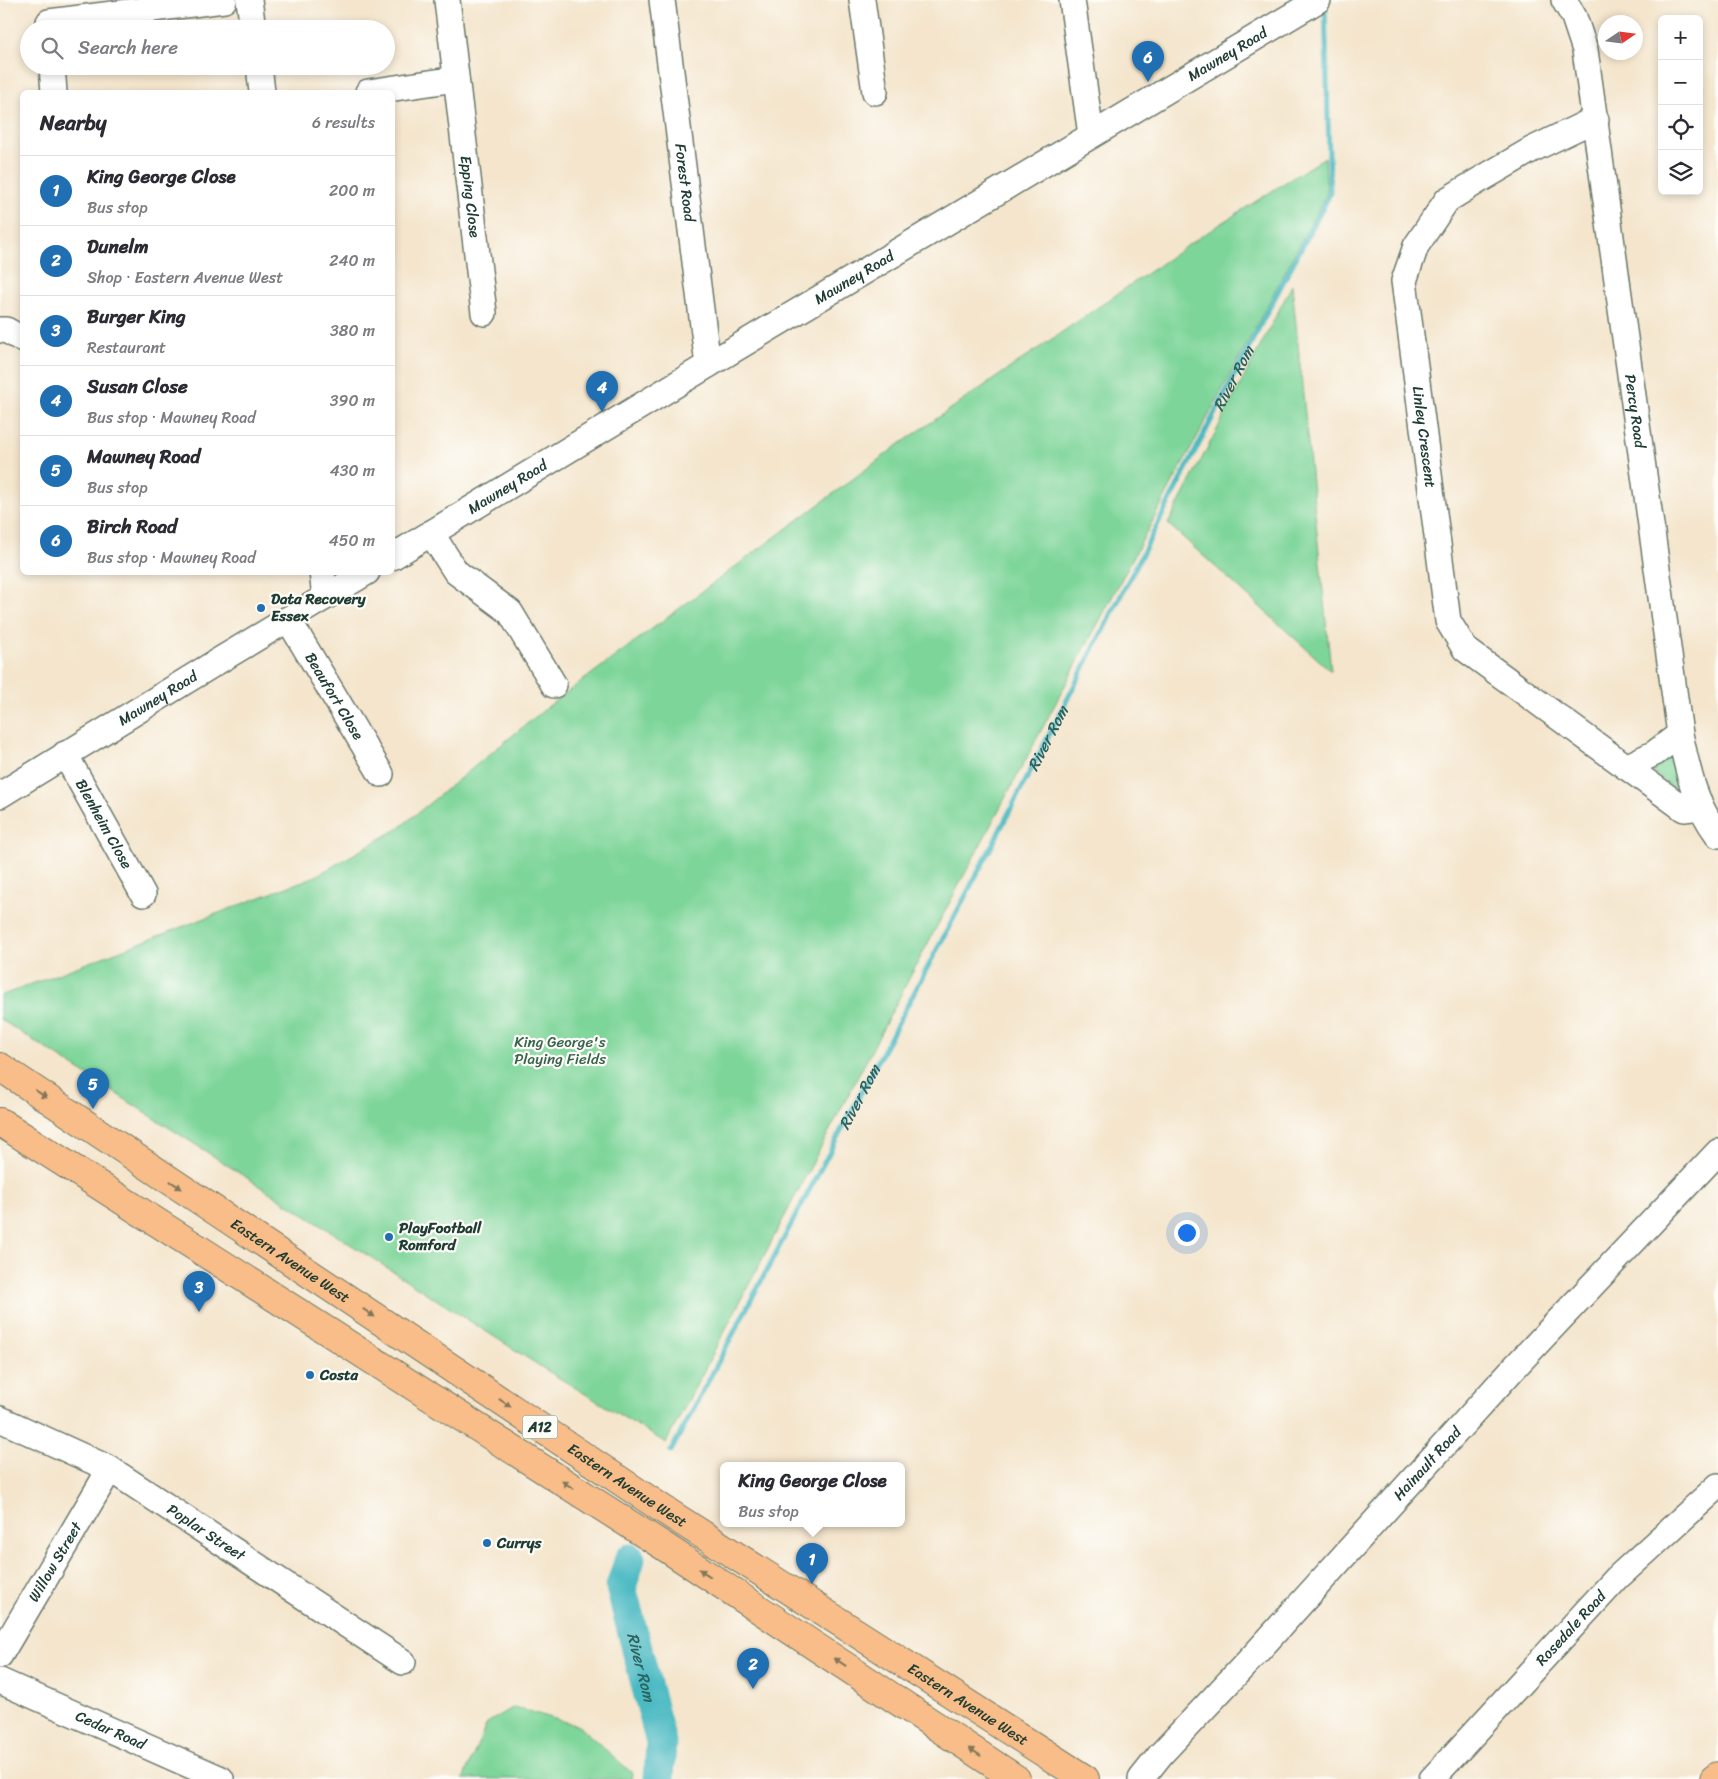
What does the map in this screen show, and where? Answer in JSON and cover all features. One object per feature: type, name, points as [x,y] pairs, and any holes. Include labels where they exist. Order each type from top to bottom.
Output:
[{"type":"main road","name":"Eastern Avenue West","points":[[0,1068],[662,1508],[1085,1779]]},
{"type":"main road","name":"Eastern Avenue West","points":[[0,1122],[665,1547],[1016,1779]]},
{"type":"main road","points":[[1714,1779],[1718,1776]]},
{"type":"street","points":[[49,17],[224,0]]},
{"type":"street","points":[[249,0],[252,20]]},
{"type":"street","name":"Epping Close","points":[[447,0],[484,313]]},
{"type":"street","name":"Forest Road","points":[[662,0],[708,365]]},
{"type":"street","points":[[862,0],[875,92]]},
{"type":"street","points":[[1072,0],[1091,135]]},
{"type":"street","name":"Mawney Road","points":[[395,555],[1316,0]]},
{"type":"street","name":"Percy Road","points":[[1564,0],[1574,17],[1585,50],[1680,734],[1690,778],[1709,821]]},
{"type":"street","points":[[53,75],[54,90]]},
{"type":"street","points":[[260,75],[262,90]]},
{"type":"street","points":[[382,90],[456,79]]},
{"type":"street","name":"Linley Crescent","points":[[1596,120],[1531,150],[1478,180],[1448,200],[1416,246],[1404,281],[1448,621],[1465,648],[1684,809],[1709,821]]},
{"type":"street","points":[[0,330],[6,330],[20,338]]},
{"type":"street","points":[[431,533],[456,572],[510,612],[540,677]]},
{"type":"street","name":"Mawney Road","points":[[0,795],[288,619],[323,584],[356,575]]},
{"type":"street","name":"Beaufort Close","points":[[288,619],[381,774]]},
{"type":"street","points":[[1626,767],[1656,752],[1680,734]]},
{"type":"street","name":"Blenheim Close","points":[[65,754],[143,894]]},
{"type":"street","name":"Hainault Road","points":[[1141,1779],[1161,1754],[1257,1652],[1511,1371],[1718,1152]]},
{"type":"street","name":"Poplar Street","points":[[0,1419],[110,1469],[403,1662]]},
{"type":"street","name":"Willow Street","points":[[0,1655],[110,1469]]},
{"type":"street","name":"Rosedale Road","points":[[1432,1779],[1617,1578],[1718,1486]]},
{"type":"street","name":"Cedar Road","points":[[0,1681],[222,1779]]},
{"type":"green space","name":"King George's Playing Fields","points":[[1325,157],[1327,193],[910,977],[666,1443],[546,1370],[0,1019],[0,996],[316,876],[399,828],[550,705],[897,446],[1194,241]]},
{"type":"green space","points":[[1292,285],[1331,671],[1168,524]]},
{"type":"green space","points":[[1671,756],[1682,790],[1680,794],[1649,769]]},
{"type":"green space","points":[[514,1707],[579,1726],[632,1773],[631,1779],[463,1779],[487,1723]]},
{"type":"waterway","name":"River Rom","points":[[671,1451],[985,859],[1265,316],[1330,194],[1325,5]]},
{"type":"waterway","name":"River Rom","points":[[630,1559],[621,1587],[661,1742],[659,1779]]},
{"type":"place","name":"Birch Road","points":[[1148,82]]},
{"type":"place","name":"Susan Close","points":[[602,412]]},
{"type":"place","name":"Data Recovery Essex","points":[[261,608]]},
{"type":"place","name":"Mawney Road","points":[[93,1109]]},
{"type":"place","name":"PlayFootball Romford","points":[[389,1237]]},
{"type":"place","name":"Burger King","points":[[199,1312]]},
{"type":"place","name":"Costa","points":[[310,1375]]},
{"type":"place","name":"Currys","points":[[487,1543]]},
{"type":"place","name":"King George Close","points":[[812,1584]]},
{"type":"place","name":"Dunelm","points":[[753,1689]]}]
